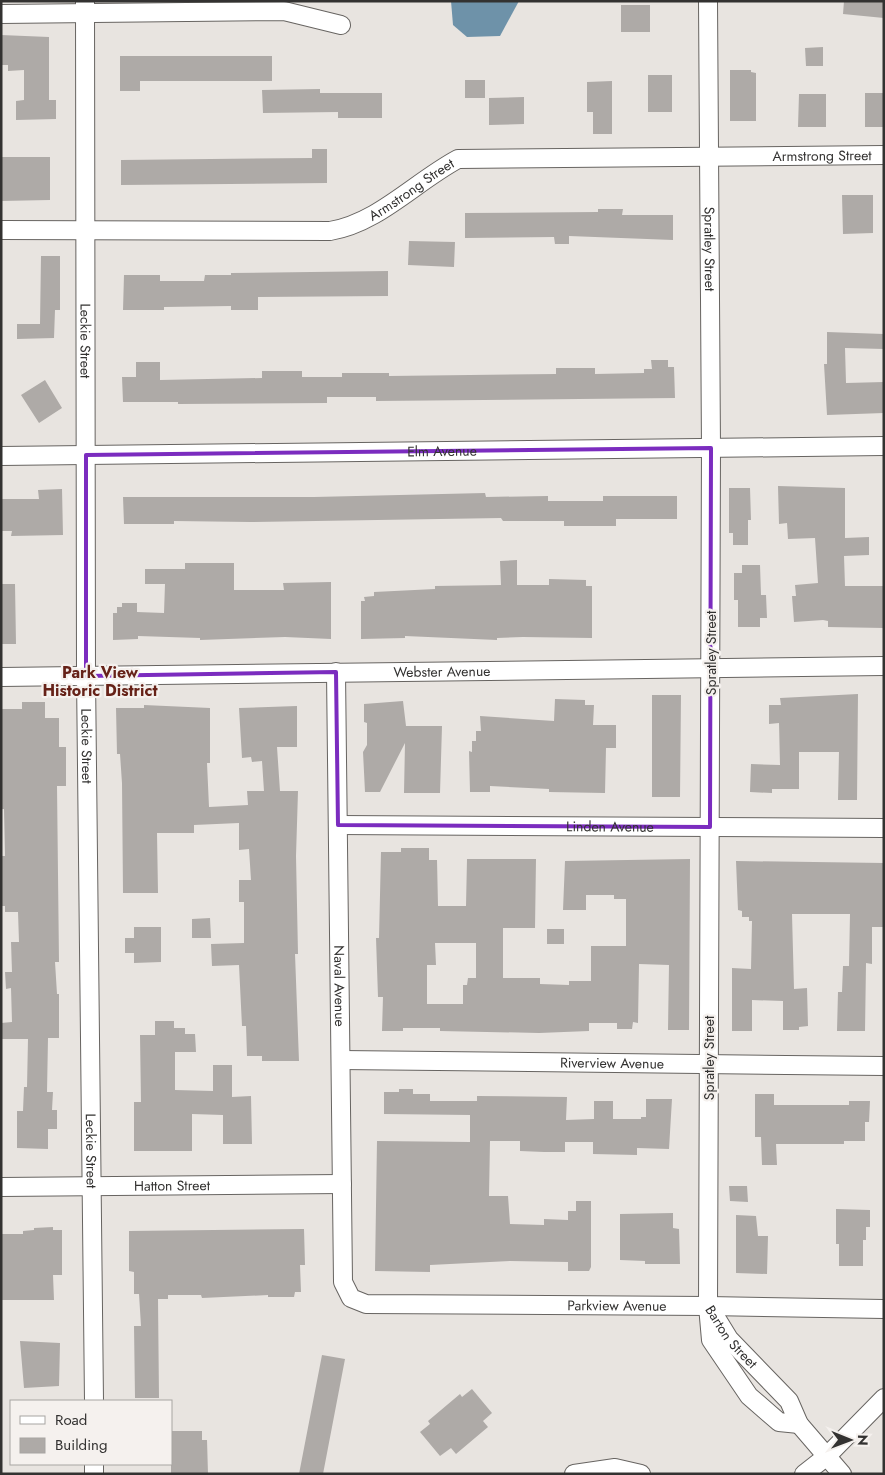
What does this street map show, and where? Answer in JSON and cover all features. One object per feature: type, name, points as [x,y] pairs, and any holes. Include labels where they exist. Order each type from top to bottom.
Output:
[{"type":"street","name":"Spratley Street","points":[[708,1],[711,448],[708,1306]]},
{"type":"street","points":[[1,14],[85,7],[284,11],[341,25]]},
{"type":"street","name":"Leckie Street","points":[[85,7],[86,676],[94,1400]]},
{"type":"street","name":"Armstrong Street","points":[[1,230],[330,231],[349,228],[370,217],[437,170],[458,159],[884,155]]},
{"type":"street","name":"Elm Avenue","points":[[1,456],[884,446]]},
{"type":"street","name":"Webster Avenue","points":[[1,677],[884,666]]},
{"type":"street","name":"Naval Avenue","points":[[336,672],[343,1282],[351,1298]]},
{"type":"street","name":"Linden Avenue","points":[[338,825],[884,828]]},
{"type":"street","name":"Riverview Avenue","points":[[341,1060],[884,1066]]},
{"type":"street","name":"Hatton Street","points":[[1,1187],[342,1184]]},
{"type":"street","name":"Parkview Avenue","points":[[351,1298],[366,1304],[884,1309]]},
{"type":"street","name":"Barton Street","points":[[708,1306],[711,1340],[749,1396],[779,1422],[799,1424]]},
{"type":"street","name":"Barton Street","points":[[708,1306],[729,1339],[789,1401],[799,1424],[842,1474]]},
{"type":"street","points":[[804,1474],[827,1456],[884,1398]]},
{"type":"street","points":[[574,1474],[580,1471],[615,1468],[641,1474]]},
{"type":"highlighted area","points":[[711,448],[710,827],[338,825],[336,672],[86,676],[86,455]]},
{"type":"water","points":[[451,1],[519,1],[500,36],[467,37],[453,25]]},
{"type":"building","points":[[844,1],[884,1],[884,18],[843,14]]},
{"type":"building","points":[[621,5],[650,5],[650,32],[621,32]]},
{"type":"building","points":[[1,35],[49,37],[49,100],[56,100],[56,119],[16,120],[16,101],[24,100],[24,70],[8,71],[8,65],[1,65]]},
{"type":"building","points":[[823,47],[823,66],[806,66],[805,48]]},
{"type":"building","points":[[120,56],[272,56],[272,81],[140,81],[140,91],[120,91]]},
{"type":"building","points":[[730,70],[751,70],[751,72],[756,73],[756,121],[730,121]]},
{"type":"building","points":[[648,75],[672,75],[672,112],[648,112]]},
{"type":"building","points":[[465,80],[485,80],[485,98],[465,98]]},
{"type":"building","points":[[612,81],[612,134],[593,134],[593,112],[587,112],[587,82]]},
{"type":"building","points":[[320,89],[320,93],[382,93],[382,118],[338,118],[338,112],[263,113],[262,90]]},
{"type":"building","points":[[865,93],[884,93],[884,127],[865,127]]},
{"type":"building","points":[[799,94],[826,94],[826,127],[798,127]]},
{"type":"building","points":[[524,97],[524,124],[489,125],[489,98]]},
{"type":"building","points":[[312,149],[327,149],[327,183],[121,185],[121,160],[312,158]]},
{"type":"building","points":[[1,157],[50,157],[50,200],[1,201]]},
{"type":"building","points":[[842,195],[873,195],[873,233],[843,234]]},
{"type":"building","points":[[598,209],[623,209],[622,215],[673,215],[673,240],[569,236],[569,244],[555,244],[554,237],[465,238],[465,213],[598,212]]},
{"type":"building","points":[[409,241],[455,242],[454,267],[408,265]]},
{"type":"building","points":[[41,256],[60,256],[60,310],[55,310],[54,338],[17,339],[17,324],[40,324]]},
{"type":"building","points":[[388,271],[388,296],[258,297],[258,310],[231,310],[231,306],[164,307],[164,310],[123,310],[124,275],[160,275],[160,281],[204,281],[205,275],[231,275],[231,273]]},
{"type":"building","points":[[827,332],[884,334],[884,349],[845,348],[846,383],[884,382],[884,413],[827,415],[824,364],[827,364]]},
{"type":"building","points":[[651,360],[668,360],[668,367],[674,367],[675,398],[376,401],[376,397],[327,397],[327,403],[178,404],[178,402],[123,402],[122,377],[136,377],[136,362],[160,362],[160,380],[262,378],[262,371],[302,371],[302,377],[342,377],[342,373],[389,373],[389,376],[556,374],[556,368],[595,368],[595,374],[644,373],[644,369],[652,369]]},
{"type":"building","points":[[45,380],[62,408],[39,423],[21,395]]},
{"type":"building","points":[[778,486],[845,488],[845,538],[869,537],[869,555],[844,556],[845,586],[884,586],[884,628],[828,627],[828,621],[823,620],[794,622],[792,596],[796,596],[795,585],[818,583],[815,538],[788,539],[787,523],[779,524]]},
{"type":"building","points":[[729,488],[750,488],[751,520],[748,520],[748,545],[733,545],[733,533],[729,533]]},
{"type":"building","points":[[62,489],[63,535],[11,536],[12,531],[1,531],[1,499],[39,499],[38,490]]},
{"type":"building","points":[[485,493],[486,497],[548,496],[548,501],[603,501],[603,496],[677,496],[677,519],[616,519],[616,526],[564,526],[564,521],[503,521],[501,518],[250,522],[174,521],[174,524],[124,524],[123,497],[314,497]]},
{"type":"building","points":[[517,560],[517,585],[549,585],[549,579],[586,580],[586,586],[592,586],[592,638],[523,637],[497,638],[497,640],[405,636],[405,638],[361,639],[361,601],[365,601],[364,597],[374,596],[374,592],[435,589],[435,586],[501,585],[500,561]]},
{"type":"building","points":[[185,563],[234,563],[234,590],[284,590],[283,583],[331,582],[331,639],[285,637],[200,640],[200,638],[138,636],[138,639],[113,640],[113,613],[117,613],[117,607],[122,607],[122,603],[137,603],[137,612],[164,613],[165,584],[145,584],[145,569],[185,569]]},
{"type":"building","points":[[742,565],[760,565],[761,595],[766,595],[767,618],[760,618],[760,627],[738,627],[738,600],[734,600],[734,573],[742,573]]},
{"type":"building","points":[[1,584],[15,584],[16,644],[1,644]]},
{"type":"building","points":[[858,694],[857,800],[838,800],[839,752],[799,752],[799,789],[772,789],[772,793],[750,792],[751,764],[780,765],[779,723],[769,724],[769,705],[781,705],[780,698]]},
{"type":"building","points":[[652,695],[681,695],[680,797],[652,797]]},
{"type":"building","points":[[555,699],[585,700],[585,705],[594,705],[593,725],[616,725],[616,748],[606,748],[605,793],[549,792],[549,789],[490,786],[490,792],[470,792],[469,751],[472,752],[472,741],[476,741],[476,731],[481,731],[480,716],[554,721]]},
{"type":"building","points":[[403,701],[406,726],[442,726],[440,793],[404,793],[405,743],[380,792],[365,792],[363,752],[367,745],[367,723],[364,722],[364,704]]},
{"type":"building","points":[[22,702],[45,702],[45,718],[59,718],[59,747],[66,747],[66,786],[57,786],[59,962],[55,962],[57,994],[59,994],[59,1038],[48,1038],[47,1092],[53,1092],[52,1110],[57,1110],[57,1129],[48,1129],[48,1149],[17,1148],[17,1111],[23,1111],[24,1087],[27,1087],[28,1039],[1,1039],[1,1023],[12,1022],[11,988],[6,989],[5,972],[12,972],[11,942],[19,942],[18,912],[5,912],[5,906],[1,906],[1,856],[5,856],[4,809],[1,809],[1,709],[22,709]]},
{"type":"building","points":[[144,705],[210,708],[210,763],[207,763],[209,807],[248,805],[247,791],[264,791],[262,761],[252,762],[251,757],[242,758],[239,708],[297,706],[297,747],[277,747],[280,791],[298,791],[296,856],[298,954],[295,954],[299,1061],[262,1061],[262,1056],[247,1056],[246,1026],[242,1026],[239,965],[212,966],[211,944],[244,943],[244,902],[239,902],[239,880],[251,880],[249,849],[239,850],[239,823],[194,825],[194,833],[157,833],[158,893],[123,893],[122,783],[120,754],[117,754],[116,708],[144,708]]},
{"type":"building","points":[[401,848],[429,848],[429,860],[437,860],[438,906],[466,906],[467,859],[536,859],[535,928],[503,928],[503,978],[540,978],[540,984],[569,985],[569,981],[591,981],[591,946],[626,946],[626,899],[614,899],[614,895],[586,895],[586,910],[563,910],[565,861],[690,859],[689,1030],[668,1030],[669,965],[639,964],[638,1023],[633,1022],[632,1029],[617,1029],[617,1023],[589,1023],[589,1031],[539,1033],[440,1031],[440,1028],[403,1028],[403,1031],[382,1031],[383,997],[378,997],[376,938],[379,938],[381,852],[401,852]],"holes":[[[435,943],[476,943],[476,978],[468,978],[467,985],[463,985],[463,1004],[427,1004],[427,965],[436,965]]]},
{"type":"building","points":[[736,861],[884,863],[884,927],[872,927],[872,964],[866,963],[865,1031],[837,1031],[838,992],[842,992],[843,966],[849,966],[850,914],[792,914],[794,989],[807,988],[808,1026],[799,1027],[799,1030],[783,1030],[783,1001],[752,1000],[752,1031],[732,1031],[732,968],[751,969],[752,921],[749,921],[749,917],[742,917],[742,911],[738,910]]},
{"type":"building","points":[[210,918],[211,938],[192,938],[192,919]]},
{"type":"building","points":[[134,927],[161,927],[161,962],[134,963],[134,953],[125,953],[125,938],[134,938]]},
{"type":"building","points":[[547,929],[564,929],[564,944],[547,944]]},
{"type":"building","points":[[155,1021],[174,1021],[174,1028],[185,1028],[185,1034],[195,1034],[196,1052],[175,1052],[175,1090],[213,1091],[213,1065],[232,1065],[232,1097],[251,1096],[252,1144],[223,1144],[223,1115],[192,1114],[192,1151],[134,1151],[134,1102],[141,1102],[140,1035],[155,1035]]},
{"type":"building","points":[[399,1089],[413,1089],[413,1094],[430,1094],[430,1101],[477,1101],[477,1096],[567,1097],[566,1120],[594,1119],[594,1101],[613,1101],[613,1119],[641,1119],[641,1117],[646,1117],[646,1099],[672,1099],[669,1149],[637,1148],[637,1155],[593,1154],[593,1142],[565,1142],[565,1152],[520,1151],[520,1141],[490,1141],[489,1196],[508,1196],[510,1224],[544,1225],[544,1219],[568,1220],[568,1211],[576,1211],[576,1201],[591,1201],[591,1267],[589,1271],[568,1271],[568,1262],[510,1261],[430,1265],[430,1272],[375,1271],[377,1141],[470,1142],[470,1115],[384,1114],[384,1092],[399,1092]]},
{"type":"building","points":[[755,1094],[774,1094],[774,1105],[849,1105],[849,1101],[870,1101],[869,1122],[865,1122],[865,1141],[844,1141],[844,1144],[776,1144],[777,1165],[762,1165],[761,1137],[755,1137]]},
{"type":"building","points":[[729,1186],[747,1186],[748,1202],[730,1201]]},
{"type":"building","points":[[836,1209],[870,1210],[870,1227],[866,1227],[866,1240],[863,1240],[863,1266],[839,1266],[839,1244],[836,1244]]},
{"type":"building","points":[[673,1213],[673,1228],[679,1229],[680,1264],[645,1264],[645,1261],[620,1260],[620,1214]]},
{"type":"building","points":[[736,1215],[756,1216],[758,1236],[768,1236],[767,1274],[736,1273]]},
{"type":"building","points":[[53,1227],[53,1230],[62,1230],[62,1275],[53,1275],[54,1300],[1,1300],[1,1234],[23,1234],[23,1231],[34,1230],[34,1228]]},
{"type":"building","points":[[304,1229],[305,1265],[300,1265],[301,1292],[295,1292],[294,1297],[268,1297],[268,1295],[202,1298],[201,1295],[168,1295],[168,1299],[158,1299],[159,1398],[135,1398],[134,1326],[141,1326],[139,1294],[134,1294],[134,1272],[129,1271],[129,1231]]},
{"type":"building","points":[[20,1341],[60,1343],[59,1386],[24,1388]]},
{"type":"building","points":[[322,1355],[345,1359],[323,1474],[299,1474]]},
{"type":"building","points":[[472,1389],[492,1413],[483,1421],[488,1427],[456,1454],[451,1448],[440,1456],[420,1432],[430,1424],[428,1421],[460,1394],[462,1397]]},
{"type":"building","points":[[172,1431],[202,1431],[202,1440],[207,1440],[208,1474],[171,1474]]},
{"type":"district","name":"Park View Historic District","points":[[100,681]]}]
